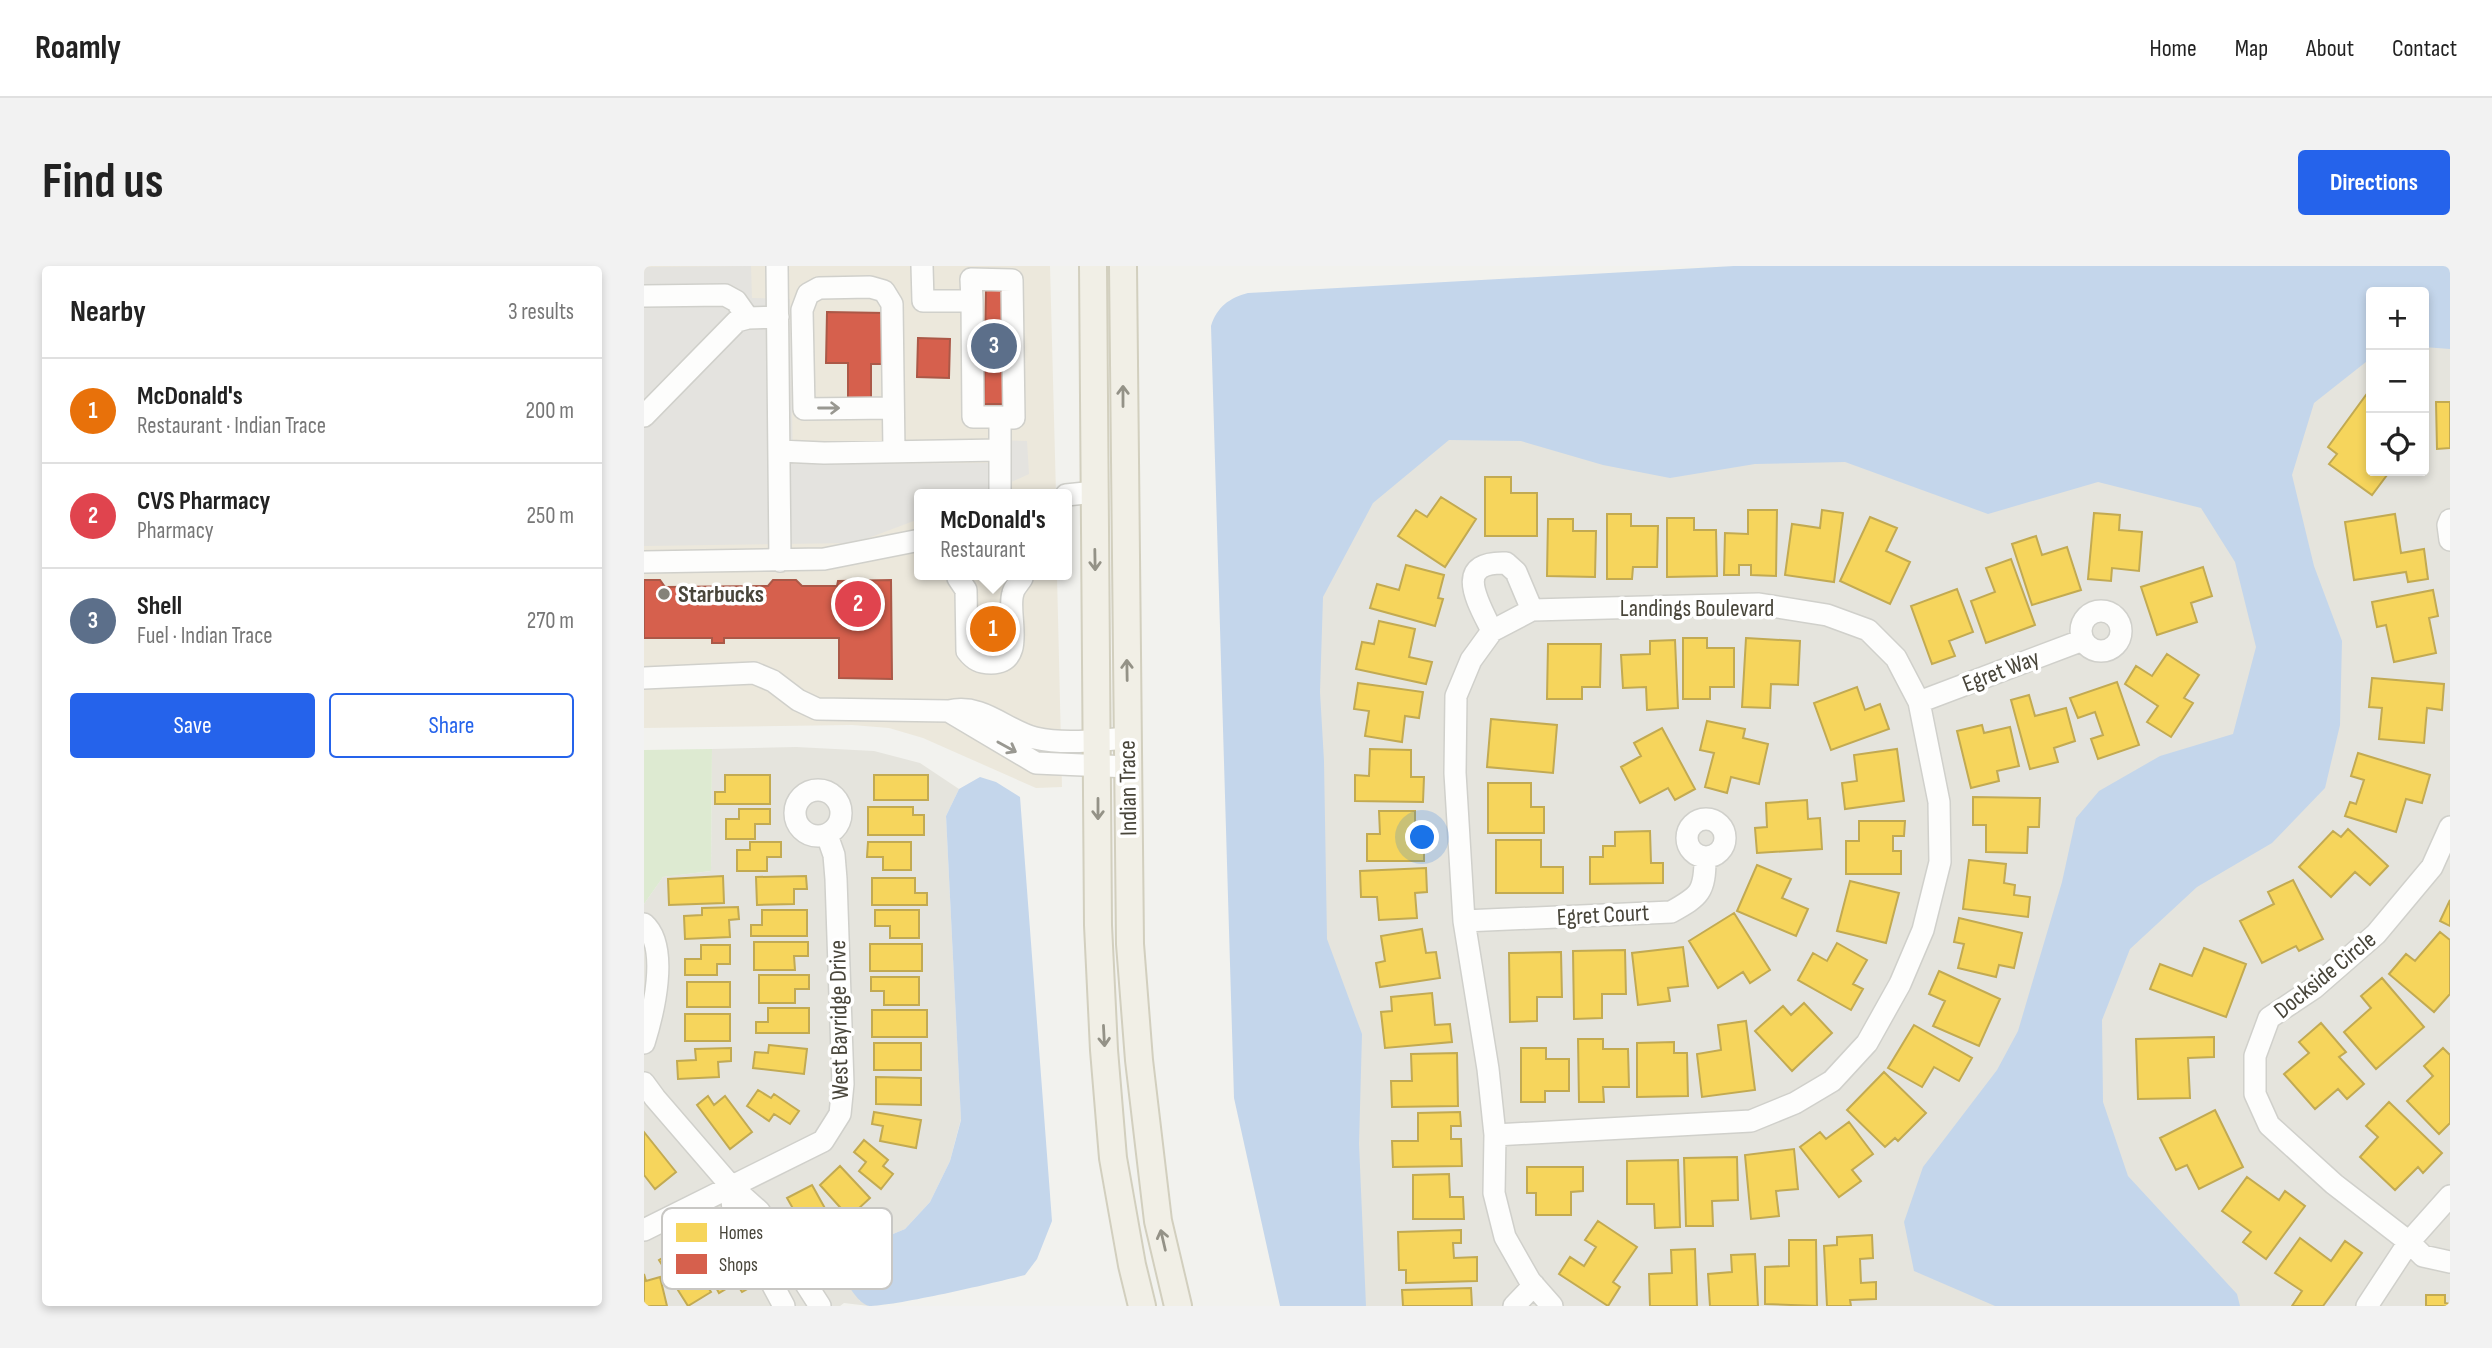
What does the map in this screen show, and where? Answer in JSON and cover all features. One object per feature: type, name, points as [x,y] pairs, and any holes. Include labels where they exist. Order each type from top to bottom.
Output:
[{"type":"main road","name":"Indian Trace","points":[[1093,266],[1099,939],[1113,1158],[1142,1306]]},
{"type":"main road","name":"Indian Trace","points":[[1122,266],[1130,944],[1139,1060],[1158,1221],[1178,1306]]},
{"type":"street","points":[[777,266],[780,561]]},
{"type":"street","points":[[922,266],[923,301],[972,301]]},
{"type":"street","points":[[971,279],[1012,280],[1014,418],[973,417],[972,301],[971,279]]},
{"type":"street","points":[[893,408],[804,409],[802,310],[808,294],[819,288],[870,287],[884,291],[892,304],[894,452]]},
{"type":"street","points":[[644,296],[725,295],[736,301],[748,318]]},
{"type":"street","points":[[644,416],[737,321],[778,317]]},
{"type":"street","points":[[1000,417],[1000,489]]},
{"type":"street","points":[[779,451],[824,453],[1000,450]]},
{"type":"street","points":[[1072,494],[1095,492]]},
{"type":"street","points":[[2450,520],[2450,540]]},
{"type":"street","points":[[644,562],[824,559],[914,541]]},
{"type":"street","points":[[1492,631],[1474,593],[1473,578],[1479,567],[1490,563],[1506,563],[1516,572],[1532,610]]},
{"type":"street","points":[[959,580],[966,590],[967,651],[973,659],[991,663],[1007,658],[1013,650],[1012,594],[1021,580]]},
{"type":"street","name":"Landings Boulevard","points":[[1495,1135],[1751,1121],[1795,1104],[1832,1081],[1867,1043],[1900,984],[1923,930],[1940,862],[1938,802],[1919,702],[1896,658],[1868,630],[1827,615],[1759,604],[1532,610],[1492,631],[1471,660],[1456,696],[1455,773],[1464,921],[1488,1069],[1495,1135],[1494,1193],[1505,1237],[1534,1285],[1552,1306]]},
{"type":"street","name":"Egret Way","points":[[1919,702],[2083,640]]},
{"type":"street","points":[[644,678],[754,673],[773,681],[798,701],[817,709],[949,711],[960,708],[1000,720],[1031,737],[1097,753],[1129,766]]},
{"type":"street","points":[[1097,753],[1128,738]]},
{"type":"street","name":"Dockside Circle","points":[[2450,827],[2432,867],[2376,934],[2314,988],[2269,1018],[2255,1056],[2255,1094],[2269,1125],[2334,1184],[2423,1256],[2450,1262]]},
{"type":"street","name":"West Bayridge Drive","points":[[688,1208],[823,1141],[840,1114],[843,1084],[836,879],[834,855],[827,835]]},
{"type":"street","name":"Egret Court","points":[[1464,921],[1671,912],[1696,898],[1705,878],[1705,858]]},
{"type":"street","points":[[644,924],[655,938],[657,965],[654,1004],[644,1043]]},
{"type":"street","points":[[644,1083],[731,1186],[755,1208]]},
{"type":"street","points":[[731,1186],[733,1208]]},
{"type":"street","points":[[2367,1306],[2409,1242],[2450,1196]]},
{"type":"street","name":"West Bayridge Drive","points":[[644,1230],[662,1221]]},
{"type":"street","points":[[1514,1306],[1534,1285]]},
{"type":"street","points":[[775,1289],[784,1306]]},
{"type":"street","points":[[809,1289],[820,1306]]},
{"type":"shaded area","points":[[644,266],[1050,266],[1056,489],[914,489],[914,580],[1057,580],[1062,787],[1036,788],[923,738],[889,728],[852,725],[644,728]]},
{"type":"shaded area","points":[[751,266],[752,298],[790,299],[793,464],[988,463],[989,440],[1027,441],[1029,474],[996,489],[914,489],[914,521],[855,543],[644,546],[644,267]]},
{"type":"shaded area","points":[[2450,283],[2450,1306],[1333,1306],[1273,399],[2366,294],[2366,476],[2429,476],[2429,290]]},
{"type":"shaded area","points":[[796,747],[874,751],[920,763],[959,789],[946,816],[961,1119],[950,1161],[930,1202],[905,1229],[892,1234],[892,1208],[662,1208],[662,1289],[859,1289],[859,1300],[869,1306],[844,1303],[840,1306],[644,1306],[644,904],[663,877],[711,871],[712,749]]},
{"type":"green space","points":[[712,749],[711,871],[663,877],[644,904],[644,750]]},
{"type":"water","points":[[1734,266],[2450,266],[2450,349],[2429,347],[2429,287],[2366,287],[2366,362],[2314,403],[2292,475],[2314,566],[2342,641],[2340,725],[2325,788],[2272,843],[2197,887],[2130,949],[2102,1020],[2103,1102],[2128,1176],[2237,1294],[2240,1306],[1995,1306],[1914,1271],[1904,1222],[1923,1167],[1997,1070],[2018,1031],[2062,882],[2076,818],[2099,791],[2160,756],[2233,734],[2256,647],[2235,562],[2201,508],[2098,482],[1988,514],[1845,462],[1755,464],[1670,478],[1603,465],[1521,441],[1449,440],[1373,503],[1323,597],[1320,692],[1327,939],[1362,1034],[1359,1144],[1366,1306],[1280,1306],[1234,1098],[1211,326],[1225,304],[1248,293]]},
{"type":"water","points":[[980,777],[996,782],[1020,797],[1052,1221],[1037,1259],[1025,1275],[922,1298],[869,1306],[851,1289],[892,1289],[892,1234],[905,1229],[930,1202],[950,1161],[961,1120],[946,816],[959,789]]},
{"type":"building: Homes","points":[[2366,395],[2366,476],[2386,476],[2372,495],[2329,464],[2337,454],[2328,447]]},
{"type":"building: Homes","points":[[2436,402],[2450,402],[2450,448],[2437,449]]},
{"type":"building: Homes","points":[[1485,477],[1511,477],[1511,493],[1537,493],[1537,536],[1485,536]]},
{"type":"building: Homes","points":[[1441,497],[1476,519],[1445,567],[1398,536],[1416,510],[1427,517]]},
{"type":"building: Homes","points":[[1748,510],[1777,510],[1776,576],[1751,575],[1751,565],[1739,565],[1739,575],[1724,575],[1725,533],[1748,534]]},
{"type":"building: Homes","points":[[1822,510],[1843,513],[1834,582],[1785,575],[1792,524],[1820,528]]},
{"type":"building: Homes","points":[[2094,513],[2120,515],[2119,530],[2142,532],[2139,571],[2112,568],[2111,581],[2088,579]]},
{"type":"building: Homes","points":[[1607,514],[1631,514],[1631,526],[1658,526],[1657,567],[1633,567],[1632,579],[1607,579]]},
{"type":"building: Homes","points":[[2395,514],[2401,553],[2424,549],[2428,579],[2408,582],[2406,572],[2354,580],[2345,522]]},
{"type":"building: Homes","points":[[1870,517],[1897,528],[1886,551],[1910,562],[1890,604],[1840,581]]},
{"type":"building: Homes","points":[[1667,518],[1694,518],[1694,530],[1716,530],[1717,576],[1667,577]]},
{"type":"building: Homes","points":[[1548,519],[1573,519],[1573,531],[1596,531],[1595,577],[1547,576]]},
{"type":"building: Homes","points":[[2036,536],[2042,555],[2067,547],[2081,590],[2032,605],[2012,544]]},
{"type":"building: Homes","points":[[2011,559],[2035,625],[1986,643],[1971,601],[1995,592],[1986,568]]},
{"type":"building: Homes","points":[[1406,565],[1444,575],[1438,598],[1443,599],[1435,626],[1370,608],[1377,584],[1399,590]]},
{"type":"building: Homes","points":[[2203,567],[2212,596],[2191,603],[2197,622],[2157,635],[2141,587]]},
{"type":"building: Homes","points":[[1957,589],[1973,632],[1949,641],[1955,656],[1932,664],[1911,606]]},
{"type":"building: Homes","points":[[2433,590],[2438,616],[2429,618],[2436,653],[2394,662],[2386,625],[2377,627],[2372,602]]},
{"type":"building: Homes","points":[[1379,621],[1415,629],[1409,657],[1432,662],[1426,684],[1356,669],[1362,642],[1374,644]]},
{"type":"building: Homes","points":[[1683,638],[1707,638],[1707,648],[1734,648],[1734,687],[1710,687],[1710,699],[1683,699]]},
{"type":"building: Homes","points":[[1746,638],[1800,641],[1798,685],[1771,684],[1770,708],[1742,707]]},
{"type":"building: Homes","points":[[1675,640],[1678,708],[1647,710],[1646,687],[1623,688],[1621,655],[1650,654],[1650,641]]},
{"type":"building: Homes","points":[[1548,644],[1601,644],[1600,687],[1582,687],[1582,699],[1547,699]]},
{"type":"building: Homes","points":[[2167,654],[2199,675],[2184,698],[2193,703],[2171,737],[2147,722],[2158,706],[2125,684],[2136,666],[2152,676]]},
{"type":"building: Homes","points":[[2372,678],[2444,684],[2442,710],[2427,708],[2424,743],[2379,739],[2382,708],[2369,707]]},
{"type":"building: Homes","points":[[2117,682],[2139,745],[2098,759],[2091,739],[2103,735],[2095,712],[2078,718],[2070,698]]},
{"type":"building: Homes","points":[[1358,683],[1423,692],[1419,718],[1405,716],[1402,742],[1365,736],[1369,711],[1354,709]]},
{"type":"building: Homes","points":[[1857,687],[1865,710],[1880,704],[1889,729],[1831,750],[1814,703]]},
{"type":"building: Homes","points":[[2029,695],[2035,716],[2066,708],[2075,741],[2054,748],[2058,762],[2030,769],[2011,700]]},
{"type":"building: Homes","points":[[1491,719],[1557,725],[1553,773],[1487,767]]},
{"type":"building: Homes","points":[[1707,721],[1745,729],[1743,738],[1768,744],[1759,784],[1731,777],[1727,793],[1705,787],[1714,753],[1700,750]]},
{"type":"building: Homes","points":[[1982,725],[1984,733],[2010,727],[2019,766],[1997,771],[1999,781],[1971,788],[1957,731]]},
{"type":"building: Homes","points":[[1662,728],[1695,789],[1675,800],[1668,788],[1640,803],[1621,767],[1641,756],[1634,743]]},
{"type":"building: Homes","points":[[1370,749],[1411,750],[1411,777],[1424,777],[1423,802],[1355,801],[1355,775],[1369,776]]},
{"type":"building: Homes","points":[[1897,749],[1904,801],[1845,809],[1842,783],[1857,781],[1854,755]]},
{"type":"building: Homes","points":[[2358,753],[2430,775],[2422,803],[2406,799],[2396,832],[2345,816],[2350,802],[2356,804],[2364,780],[2351,776]]},
{"type":"building: Homes","points":[[725,775],[770,775],[770,804],[715,804],[715,792],[725,792]]},
{"type":"building: Homes","points":[[874,775],[928,775],[928,800],[874,800]]},
{"type":"building: Homes","points":[[1488,783],[1531,783],[1531,807],[1544,807],[1544,833],[1488,833]]},
{"type":"building: Homes","points":[[1973,797],[2040,798],[2039,827],[2028,827],[2027,853],[1986,852],[1986,825],[1973,825]]},
{"type":"building: Homes","points":[[1807,800],[1808,819],[1820,818],[1822,849],[1757,853],[1755,828],[1767,827],[1766,803]]},
{"type":"building: Homes","points":[[868,807],[913,807],[913,815],[924,815],[924,835],[868,835]]},
{"type":"building: Homes","points":[[739,809],[770,809],[770,824],[755,824],[755,839],[726,839],[726,819],[739,819]]},
{"type":"building: Homes","points":[[1379,811],[1415,811],[1415,835],[1424,835],[1424,861],[1367,861],[1367,834],[1380,834]]},
{"type":"building: Homes","points":[[1859,821],[1905,821],[1904,836],[1893,836],[1893,851],[1901,851],[1901,874],[1846,874],[1846,841],[1859,841]]},
{"type":"building: Homes","points":[[2348,829],[2388,866],[2370,885],[2355,872],[2331,897],[2299,867],[2333,831],[2341,837]]},
{"type":"building: Homes","points":[[1650,831],[1651,863],[1663,863],[1663,883],[1590,884],[1590,857],[1603,857],[1603,846],[1615,846],[1615,832]]},
{"type":"building: Homes","points":[[1496,840],[1541,840],[1541,867],[1563,867],[1563,893],[1496,893]]},
{"type":"building: Homes","points":[[750,842],[781,842],[781,857],[767,857],[767,871],[737,871],[737,850],[750,850]]},
{"type":"building: Homes","points":[[868,842],[911,842],[911,870],[883,870],[883,857],[867,857]]},
{"type":"building: Homes","points":[[1969,860],[2006,864],[2004,883],[2015,885],[2014,895],[2030,897],[2028,917],[1963,909]]},
{"type":"building: Homes","points":[[1757,865],[1791,879],[1782,898],[1808,909],[1796,936],[1737,911]]},
{"type":"building: Homes","points":[[1426,868],[1427,892],[1415,893],[1417,918],[1379,920],[1377,897],[1361,897],[1360,871]]},
{"type":"building: Homes","points":[[723,876],[724,903],[669,905],[668,879]]},
{"type":"building: Homes","points":[[806,876],[807,889],[794,889],[794,904],[757,905],[756,877]]},
{"type":"building: Homes","points":[[872,878],[915,878],[915,893],[927,893],[927,905],[872,905]]},
{"type":"building: Homes","points":[[2293,880],[2323,939],[2299,951],[2296,946],[2262,963],[2240,921],[2274,904],[2268,892]]},
{"type":"building: Homes","points":[[1850,881],[1899,893],[1886,943],[1837,931]]},
{"type":"building: Homes","points":[[2450,900],[2450,926],[2440,921]]},
{"type":"building: Homes","points":[[738,907],[739,919],[729,920],[730,937],[685,939],[684,916],[702,915],[702,908]]},
{"type":"building: Homes","points":[[762,910],[807,910],[807,936],[751,936],[751,925],[762,925]]},
{"type":"building: Homes","points":[[875,910],[919,910],[919,938],[890,938],[890,926],[875,926]]},
{"type":"building: Homes","points":[[1734,913],[1770,970],[1750,983],[1743,972],[1718,988],[1689,941]]},
{"type":"building: Homes","points":[[1959,918],[2022,933],[2014,968],[1999,965],[1996,977],[1958,968],[1964,944],[1954,942]]},
{"type":"building: Homes","points":[[1422,929],[1426,953],[1436,952],[1440,978],[1380,987],[1376,963],[1385,961],[1381,936]]},
{"type":"building: Homes","points":[[2440,932],[2450,940],[2450,994],[2434,1012],[2389,974],[2406,954],[2415,961]]},
{"type":"building: Homes","points":[[754,942],[808,942],[808,956],[794,956],[795,970],[754,970]]},
{"type":"building: Homes","points":[[1837,943],[1867,960],[1853,984],[1863,989],[1851,1010],[1798,980],[1813,953],[1827,961]]},
{"type":"building: Homes","points":[[870,944],[922,944],[922,971],[870,971]]},
{"type":"building: Homes","points":[[701,945],[730,945],[730,964],[717,964],[717,975],[685,975],[685,959],[701,959]]},
{"type":"building: Homes","points":[[1683,947],[1688,986],[1668,988],[1670,1001],[1638,1005],[1632,953]]},
{"type":"building: Homes","points":[[2204,948],[2246,964],[2226,1017],[2150,989],[2160,964],[2192,976]]},
{"type":"building: Homes","points":[[1625,950],[1626,994],[1602,994],[1602,1018],[1574,1019],[1573,951]]},
{"type":"building: Homes","points":[[1561,952],[1562,997],[1537,997],[1537,1021],[1510,1022],[1509,953]]},
{"type":"building: Homes","points":[[1939,971],[2000,999],[1979,1046],[1933,1026],[1945,1001],[1929,994]]},
{"type":"building: Homes","points":[[759,975],[809,975],[809,989],[795,989],[795,1003],[759,1003]]},
{"type":"building: Homes","points":[[871,977],[919,977],[919,1005],[884,1005],[884,991],[871,991]]},
{"type":"building: Homes","points":[[2382,978],[2424,1027],[2376,1069],[2344,1032],[2371,1008],[2361,996]]},
{"type":"building: Homes","points":[[687,982],[730,982],[730,1007],[687,1007]]},
{"type":"building: Homes","points":[[1432,993],[1435,1025],[1450,1024],[1452,1042],[1385,1048],[1381,1012],[1392,1011],[1391,997]]},
{"type":"building: Homes","points":[[1804,1003],[1832,1033],[1792,1071],[1755,1031],[1783,1006],[1791,1015]]},
{"type":"building: Homes","points":[[768,1008],[809,1008],[809,1033],[756,1033],[756,1022],[768,1022]]},
{"type":"building: Homes","points":[[872,1010],[927,1010],[927,1037],[872,1037]]},
{"type":"building: Homes","points":[[685,1014],[730,1014],[730,1041],[685,1041]]},
{"type":"building: Homes","points":[[1746,1021],[1755,1090],[1702,1097],[1697,1054],[1721,1050],[1718,1025]]},
{"type":"building: Homes","points":[[2321,1023],[2346,1052],[2339,1057],[2364,1084],[2347,1099],[2338,1089],[2315,1109],[2284,1074],[2309,1053],[2299,1042]]},
{"type":"building: Homes","points":[[1914,1025],[1972,1058],[1959,1081],[1934,1067],[1922,1087],[1888,1068]]},
{"type":"building: Homes","points":[[2214,1037],[2214,1057],[2188,1058],[2190,1098],[2138,1099],[2136,1039]]},
{"type":"building: Homes","points":[[1578,1039],[1603,1039],[1603,1049],[1628,1049],[1629,1087],[1603,1087],[1604,1102],[1579,1102]]},
{"type":"building: Homes","points":[[1674,1042],[1674,1053],[1687,1053],[1688,1096],[1637,1097],[1637,1043]]},
{"type":"building: Homes","points":[[874,1043],[921,1043],[921,1070],[874,1070]]},
{"type":"building: Homes","points":[[769,1045],[807,1049],[804,1074],[753,1068],[755,1052],[768,1053]]},
{"type":"building: Homes","points":[[731,1048],[731,1061],[718,1062],[719,1077],[678,1079],[677,1061],[696,1060],[695,1049]]},
{"type":"building: Homes","points":[[1521,1048],[1546,1048],[1546,1059],[1569,1059],[1569,1091],[1545,1091],[1545,1102],[1521,1102]]},
{"type":"building: Homes","points":[[2443,1048],[2450,1055],[2450,1123],[2439,1134],[2407,1101],[2433,1076],[2424,1066]]},
{"type":"building: Homes","points":[[1457,1053],[1458,1106],[1392,1107],[1391,1081],[1412,1081],[1411,1054]]},
{"type":"building: Homes","points":[[1884,1072],[1926,1113],[1898,1141],[1895,1138],[1885,1147],[1847,1110]]},
{"type":"building: Homes","points":[[876,1077],[921,1078],[921,1105],[876,1104]]},
{"type":"building: Homes","points":[[758,1090],[771,1098],[774,1094],[799,1111],[790,1124],[774,1114],[769,1121],[747,1106]]},
{"type":"building: Homes","points":[[708,1096],[714,1105],[725,1096],[752,1132],[730,1149],[697,1105]]},
{"type":"building: Homes","points":[[2389,1102],[2442,1153],[2423,1173],[2418,1167],[2395,1190],[2360,1157],[2378,1137],[2366,1126]]},
{"type":"building: Homes","points":[[2215,1110],[2243,1167],[2199,1189],[2187,1165],[2176,1170],[2160,1138]]},
{"type":"building: Homes","points":[[874,1112],[921,1120],[916,1148],[880,1141],[883,1126],[872,1124]]},
{"type":"building: Homes","points":[[1460,1112],[1461,1126],[1451,1126],[1451,1139],[1461,1139],[1462,1166],[1393,1167],[1392,1141],[1418,1141],[1418,1113]]},
{"type":"building: Homes","points":[[1849,1122],[1873,1154],[1852,1170],[1861,1181],[1839,1197],[1800,1147],[1820,1132],[1826,1139]]},
{"type":"building: Homes","points":[[644,1132],[676,1172],[655,1189],[644,1175]]},
{"type":"building: Homes","points":[[864,1140],[888,1160],[883,1166],[893,1174],[881,1189],[859,1171],[866,1162],[854,1152]]},
{"type":"building: Homes","points":[[1794,1149],[1798,1189],[1776,1191],[1779,1216],[1751,1219],[1745,1155]]},
{"type":"building: Homes","points":[[1737,1157],[1738,1200],[1712,1201],[1713,1226],[1686,1226],[1684,1158]]},
{"type":"building: Homes","points":[[1678,1160],[1680,1227],[1655,1228],[1654,1204],[1627,1204],[1627,1161]]},
{"type":"building: Homes","points":[[840,1166],[870,1198],[859,1208],[841,1208],[820,1185]]},
{"type":"building: Homes","points":[[1527,1167],[1583,1167],[1583,1191],[1571,1192],[1571,1215],[1536,1215],[1536,1193],[1527,1193]]},
{"type":"building: Homes","points":[[1449,1174],[1450,1197],[1463,1197],[1464,1219],[1413,1219],[1413,1175]]},
{"type":"building: Homes","points":[[2247,1177],[2279,1200],[2285,1191],[2305,1206],[2266,1259],[2243,1242],[2251,1232],[2222,1211]]},
{"type":"building: Homes","points":[[812,1185],[825,1208],[793,1208],[787,1198]]},
{"type":"building: Homes","points":[[1598,1221],[1637,1247],[1613,1282],[1620,1287],[1608,1306],[1559,1274],[1570,1257],[1584,1266],[1596,1247],[1585,1240]]},
{"type":"building: Homes","points":[[1461,1230],[1461,1243],[1453,1243],[1454,1258],[1477,1257],[1477,1281],[1406,1283],[1406,1270],[1399,1270],[1398,1232]]},
{"type":"building: Homes","points":[[1872,1235],[1873,1258],[1860,1259],[1861,1283],[1876,1282],[1876,1299],[1850,1300],[1851,1306],[1827,1306],[1824,1246],[1837,1245],[1837,1237]]},
{"type":"building: Homes","points":[[2300,1238],[2331,1261],[2345,1241],[2362,1253],[2323,1306],[2292,1306],[2302,1291],[2275,1273]]},
{"type":"building: Homes","points":[[1789,1240],[1816,1240],[1817,1306],[1765,1304],[1765,1267],[1789,1266]]},
{"type":"building: Homes","points":[[1695,1249],[1697,1306],[1650,1306],[1649,1274],[1672,1273],[1671,1250]]},
{"type":"building: Homes","points":[[1755,1254],[1758,1306],[1710,1306],[1708,1274],[1732,1272],[1731,1255]]},
{"type":"building: Homes","points":[[644,1274],[646,1281],[660,1277],[667,1306],[644,1306]]},
{"type":"building: Homes","points":[[1471,1288],[1472,1306],[1403,1306],[1402,1290]]},
{"type":"building: Homes","points":[[677,1289],[709,1289],[711,1292],[688,1306]]},
{"type":"building: Homes","points":[[2426,1295],[2445,1295],[2445,1303],[2450,1306],[2426,1306]]},
{"type":"building: Shops","points":[[986,288],[1005,288],[1003,404],[984,404]]},
{"type":"building: Shops","points":[[827,312],[885,313],[885,364],[871,364],[871,405],[848,404],[848,363],[826,363]]},
{"type":"building: Shops","points":[[918,338],[950,339],[949,378],[917,377]]},
{"type":"building: Shops","points":[[644,580],[660,580],[665,587],[768,586],[773,580],[796,580],[802,586],[837,586],[838,581],[891,580],[892,679],[839,678],[839,638],[724,638],[724,643],[712,643],[712,638],[644,638]]},
{"type":"building: Shops","points":[[982,607],[1003,607],[1006,649],[991,656],[990,650],[975,650],[975,639],[980,639]]},
{"type":"place","name":"Shell","points":[[994,346]]},
{"type":"place","name":"Starbucks","points":[[664,594]]},
{"type":"place","name":"CVS Pharmacy","points":[[858,604]]},
{"type":"place","name":"McDonald's","points":[[993,629]]}]
